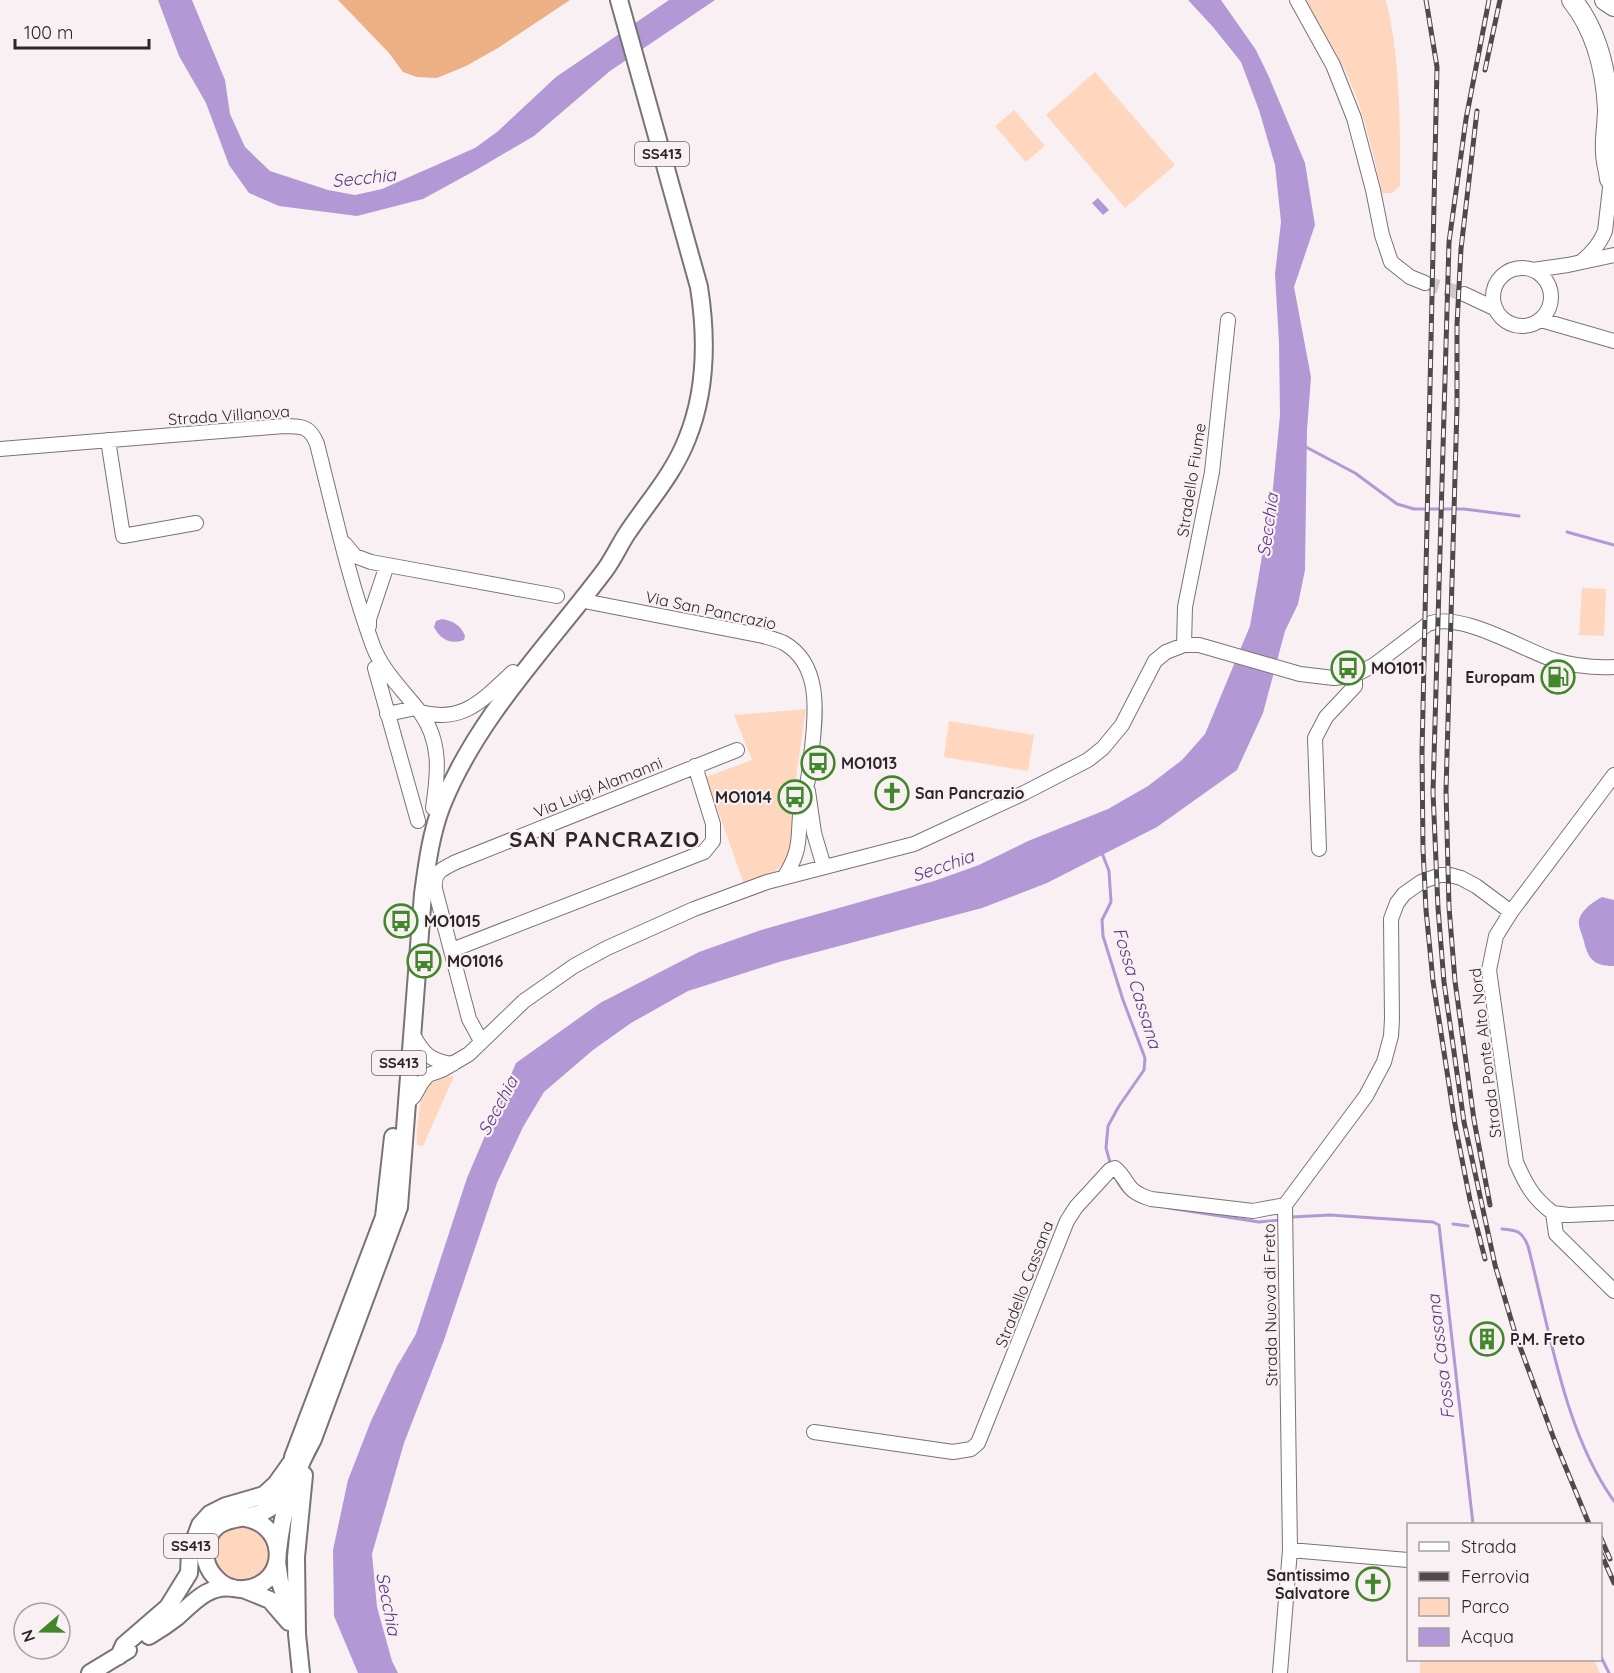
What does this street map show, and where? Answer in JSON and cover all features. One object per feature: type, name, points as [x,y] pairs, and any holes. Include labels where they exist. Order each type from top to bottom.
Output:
[{"type":"highway","points":[[1572,0],[1594,37],[1604,75],[1608,110],[1606,152],[1613,180]]},
{"type":"highway","points":[[1605,0],[1614,6]]},
{"type":"main road","name":"SS413","points":[[90,1673],[161,1628],[206,1592],[224,1587],[240,1589],[261,1584],[273,1571],[280,1524],[288,1500],[399,1207],[411,1032],[428,858],[442,807],[456,775],[491,716],[606,568],[671,470],[687,439],[698,404],[705,359],[699,287],[619,0]]},
{"type":"main road","name":"SS413","points":[[184,1610],[195,1586],[207,1539],[214,1529],[224,1521],[236,1517],[253,1516],[272,1506],[279,1499],[384,1217],[396,1100],[412,892],[419,855],[433,808],[448,774],[483,714],[513,672],[600,562],[627,534]]},
{"type":"main road","points":[[301,1673],[297,1634],[296,1557],[302,1480],[313,1439]]},
{"type":"main road","name":"SS413","points":[[119,1656],[124,1645],[168,1607],[189,1573],[190,1552],[200,1525],[210,1514],[226,1506],[264,1495],[276,1484],[291,1463]]},
{"type":"main road","points":[[236,1517],[248,1517],[259,1521],[269,1529],[275,1539],[280,1582],[297,1634]]},
{"type":"main road","name":"SS413","points":[[205,1552],[210,1572],[227,1586],[240,1589]]},
{"type":"main road","points":[[240,1589],[270,1600],[297,1634]]},
{"type":"street","points":[[1298,0],[1348,101],[1362,145],[1390,262],[1410,277],[1425,283]]},
{"type":"street","points":[[1495,287],[1468,295],[1496,309],[1504,319],[1516,325],[1529,326],[1541,320],[1550,306],[1550,288],[1557,277],[1592,253],[1601,240],[1613,180]]},
{"type":"street","points":[[1496,309],[1495,287],[1500,279],[1515,269],[1533,270],[1614,255]]},
{"type":"street","points":[[1533,270],[1541,275],[1550,288]]},
{"type":"street","points":[[1550,306],[1574,330]]},
{"type":"street","name":"Stradello Fiume","points":[[1184,645],[1185,607],[1209,493],[1216,446],[1228,320]]},
{"type":"street","points":[[1541,320],[1614,341]]},
{"type":"street","name":"Strada Villanova","points":[[0,449],[284,426],[306,428],[313,434],[317,444],[342,540]]},
{"type":"street","points":[[108,440],[123,536],[196,523]]},
{"type":"street","points":[[342,540],[355,556],[387,565],[557,596]]},
{"type":"street","points":[[342,540],[377,656],[429,728],[437,755],[438,775],[433,808]]},
{"type":"street","points":[[368,632],[369,620],[387,565]]},
{"type":"street","name":"Via San Pancrazio","points":[[589,602],[763,636],[783,642],[805,664],[814,690],[814,722],[807,783],[801,807],[800,835],[796,856],[785,876]]},
{"type":"street","points":[[406,1104],[428,1075],[442,1071],[469,1054],[524,1001],[574,966],[608,948],[694,909],[785,876],[914,844],[1024,793],[1088,760],[1103,748],[1122,725],[1155,661],[1166,652],[1184,645],[1209,647],[1300,674],[1334,678],[1355,675],[1374,665],[1418,631],[1437,620],[1448,620],[1480,628],[1557,661],[1586,667],[1614,667]]},
{"type":"street","points":[[375,668],[418,821]]},
{"type":"street","points":[[387,714],[418,710],[443,716],[472,708],[483,701],[513,672]]},
{"type":"street","points":[[1319,849],[1315,738],[1326,717],[1355,686],[1355,675]]},
{"type":"street","name":"Via Luigi Alamanni","points":[[481,1041],[469,1019],[434,882],[437,872],[737,750]]},
{"type":"street","points":[[452,950],[704,852],[713,841],[713,824],[695,766]]},
{"type":"street","name":"Strada Ponte Alto Nord","points":[[1614,775],[1511,912],[1496,936],[1489,970],[1516,1162],[1526,1186],[1540,1203],[1553,1213],[1556,1234],[1614,1291]]},
{"type":"street","name":"Via San Pancrazio","points":[[807,783],[814,833],[824,867]]},
{"type":"street","name":"Via San Pancrazio","points":[[800,835],[808,871]]},
{"type":"street","name":"Strada Nuova di Freto","points":[[1280,1673],[1290,1550],[1285,1205],[1366,1096],[1384,1062],[1391,1036],[1391,919],[1397,903],[1404,894],[1421,882],[1440,875],[1450,875],[1476,886],[1511,912]]},
{"type":"street","points":[[411,1032],[428,1056],[436,1061],[453,1064]]},
{"type":"street","name":"Stradello Cassana","points":[[814,1432],[953,1452],[971,1449],[978,1443],[1067,1221],[1076,1207],[1115,1167],[1135,1193],[1151,1199],[1243,1211],[1285,1205]]},
{"type":"street","points":[[1553,1213],[1569,1215],[1614,1213]]},
{"type":"street","points":[[1290,1550],[1407,1560]]},
{"type":"green space","points":[[1306,0],[1386,0],[1395,46],[1400,116],[1400,186],[1392,193],[1382,193],[1366,125],[1352,86]]},
{"type":"green space","points":[[1095,72],[1175,165],[1125,208],[1046,115]]},
{"type":"green space","points":[[1014,110],[1045,146],[1026,162],[995,126]]},
{"type":"green space","points":[[1582,588],[1606,589],[1604,636],[1579,635]]},
{"type":"green space","points":[[806,709],[797,770],[790,852],[787,859],[777,869],[765,877],[744,884],[706,777],[752,760],[734,715]]},
{"type":"green space","points":[[949,721],[1034,735],[1028,771],[944,757]]},
{"type":"green space","points":[[454,1076],[423,1146],[417,1145],[419,1112],[426,1090],[436,1081]]},
{"type":"green space","points":[[246,1524],[265,1537],[270,1555],[267,1567],[259,1576],[249,1580],[238,1580],[227,1577],[218,1570],[212,1559],[212,1546],[222,1530]]},
{"type":"green space","points":[[1420,1661],[1594,1661],[1600,1673],[1420,1673]]},
{"type":"shaded area","points":[[338,0],[570,0],[498,48],[466,66],[437,78],[417,77],[403,72],[389,53]]},
{"type":"water","points":[[158,0],[192,0],[225,80],[230,114],[245,147],[270,171],[328,190],[355,195],[382,189],[475,148],[497,132],[556,77],[669,0],[715,0],[610,71],[534,136],[423,199],[357,216],[279,206],[249,193],[229,165],[206,103],[179,56]]},
{"type":"water","name":"Secchia","points":[[1188,0],[1221,0],[1256,50],[1305,163],[1315,225],[1294,287],[1311,377],[1307,430],[1305,570],[1298,604],[1285,631],[1263,713],[1237,770],[1157,827],[1047,883],[982,908],[779,962],[688,991],[631,1023],[593,1050],[544,1092],[523,1127],[497,1183],[444,1340],[404,1443],[372,1554],[377,1607],[392,1661],[398,1673],[358,1673],[334,1616],[333,1550],[348,1480],[371,1421],[396,1368],[416,1334],[467,1178],[516,1063],[600,1003],[699,952],[761,930],[934,881],[979,865],[1028,841],[1108,809],[1148,786],[1182,760],[1205,734],[1250,626],[1272,498],[1280,415],[1275,274],[1281,222],[1275,165],[1259,110],[1241,62]]},
{"type":"water","points":[[1098,198],[1109,210],[1103,215],[1092,203]]},
{"type":"water","points":[[442,619],[459,626],[465,636],[464,640],[454,642],[439,635],[434,627],[436,621]]},
{"type":"water","points":[[1602,897],[1614,900],[1614,966],[1607,966],[1592,960],[1579,926],[1579,920],[1585,909]]},
{"type":"waterway","points":[[1304,446],[1355,473],[1397,504],[1414,509],[1464,509],[1519,516]]},
{"type":"waterway","points":[[1567,532],[1614,545]]},
{"type":"waterway","name":"Fossa Cassana","points":[[1102,853],[1109,871],[1111,902],[1102,920],[1103,936],[1123,1000],[1145,1058],[1144,1070],[1108,1126],[1106,1148],[1111,1166]]},
{"type":"waterway","name":"Fossa Cassana","points":[[1114,1175],[1127,1194],[1148,1204]]},
{"type":"waterway","name":"Fossa Cassana","points":[[1169,1208],[1259,1222],[1281,1220]]},
{"type":"waterway","name":"Fossa Cassana","points":[[1292,1217],[1330,1215],[1433,1222],[1439,1225],[1473,1523]]},
{"type":"waterway","points":[[1453,1224],[1468,1226]]},
{"type":"waterway","points":[[1502,1229],[1518,1232],[1524,1237],[1528,1246],[1551,1344],[1570,1411],[1597,1474],[1614,1501]]},
{"type":"waterway","name":"Fossa Cassana","points":[[1602,1659],[1609,1673]]},
{"type":"tunnel","points":[[1425,283],[1464,294]]},
{"type":"railway","points":[[1426,0],[1437,67],[1422,753],[1423,849],[1433,981],[1455,1124],[1470,1200],[1485,1259]]},
{"type":"railway","points":[[1489,0],[1466,119],[1449,242],[1433,792],[1438,908],[1444,982],[1464,1122],[1495,1265],[1515,1333],[1554,1439],[1589,1523]]},
{"type":"railway","points":[[1485,70],[1500,0]]},
{"type":"railway","points":[[1477,111],[1461,249],[1457,325],[1457,407],[1446,791],[1449,907],[1455,981],[1474,1120],[1490,1205]]},
{"type":"railway","points":[[1602,1541],[1610,1559]]},
{"type":"railway","points":[[1602,1556],[1614,1583]]},
{"type":"place","name":"MO1011","points":[[1348,668]]},
{"type":"place","name":"Europam","points":[[1558,677]]},
{"type":"place","name":"MO1013","points":[[818,763]]},
{"type":"place","name":"San Pancrazio","points":[[892,793]]},
{"type":"place","name":"MO1014","points":[[795,797]]},
{"type":"place","name":"MO1015","points":[[401,921]]},
{"type":"place","name":"MO1016","points":[[424,961]]},
{"type":"place","name":"P.M. Freto","points":[[1487,1339]]},
{"type":"place","name":"Santissimo Salvatore","points":[[1373,1584]]},
{"type":"district","name":"SAN PANCRAZIO","points":[[605,839]]}]
